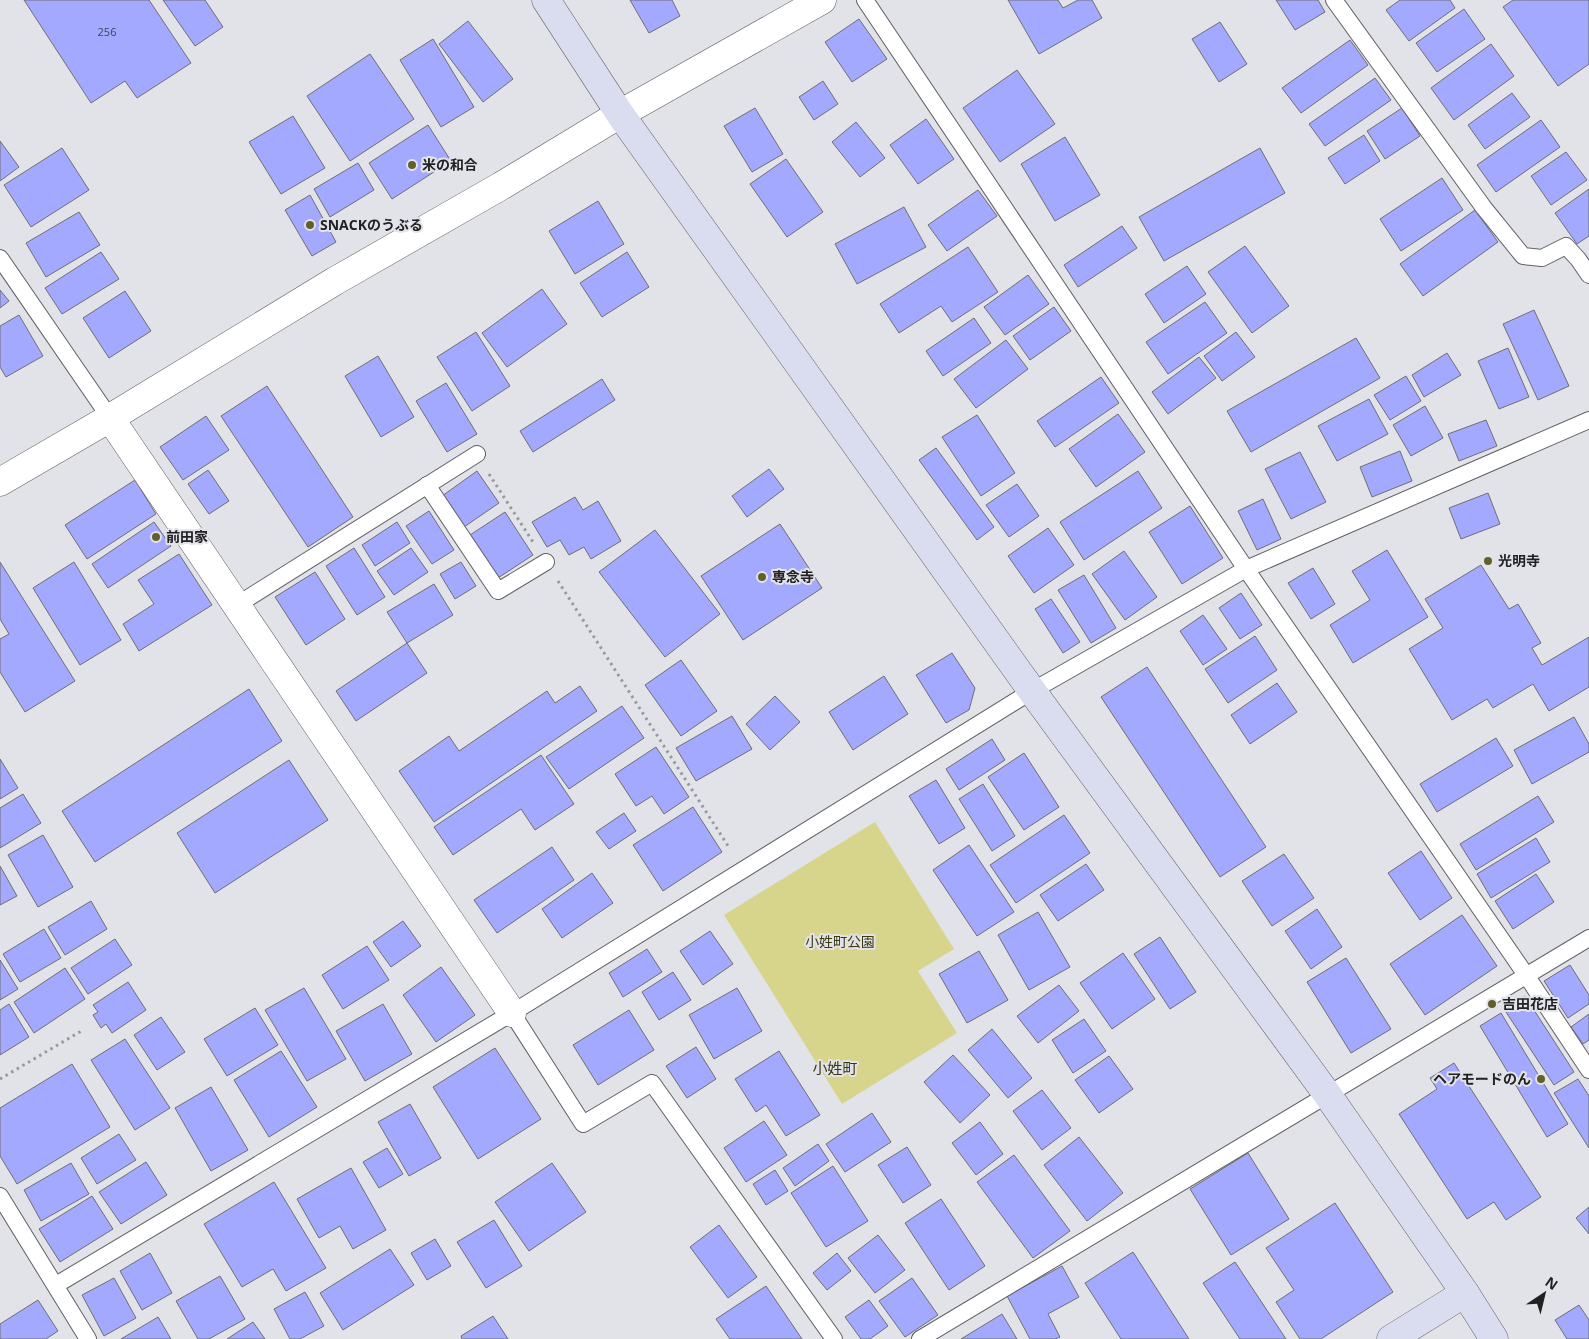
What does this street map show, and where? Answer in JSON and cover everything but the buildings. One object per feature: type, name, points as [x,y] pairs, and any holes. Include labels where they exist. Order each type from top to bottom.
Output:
[{"type":"street","points":[[546,0],[620,114],[1032,691],[1328,1094],[1465,1293],[1494,1339]]},
{"type":"street","points":[[0,482],[110,418],[335,280],[501,186],[620,114],[822,0]]},
{"type":"street","points":[[110,418],[512,1013]]},
{"type":"street","points":[[1390,1339],[1465,1293]]},
{"type":"lane","points":[[866,0],[1246,569],[1526,975],[1589,1070]]},
{"type":"lane","points":[[1334,0],[1484,208],[1522,256],[1542,258],[1566,246],[1589,275]]},
{"type":"lane","points":[[0,258],[110,418]]},
{"type":"lane","points":[[56,1285],[512,1013],[1032,691],[1246,569],[1589,420]]},
{"type":"lane","points":[[237,605],[477,454]]},
{"type":"lane","points":[[427,485],[498,591],[546,562]]},
{"type":"lane","points":[[920,1339],[1589,938]]},
{"type":"lane","points":[[512,1013],[583,1124],[652,1083],[834,1339]]},
{"type":"lane","points":[[0,1196],[56,1285],[83,1337]]},
{"type":"path","points":[[477,454],[743,870]]},
{"type":"path","points":[[0,1079],[84,1030]]},
{"type":"green space","name":"小姓町公園","points":[[875,822],[954,949],[918,971],[957,1033],[842,1104],[724,915]]},
{"type":"place","name":"米の和合","points":[[412,165]]},
{"type":"place","name":"SNACKのうぶる","points":[[310,225]]},
{"type":"place","name":"前田家","points":[[156,537]]},
{"type":"place","name":"光明寺","points":[[1488,561]]},
{"type":"place","name":"専念寺","points":[[762,577]]},
{"type":"place","name":"吉田花店","points":[[1492,1004]]},
{"type":"place","name":"ヘアモードのん","points":[[1541,1079]]},
{"type":"district","name":"小姓町","points":[[835,1069]]}]
